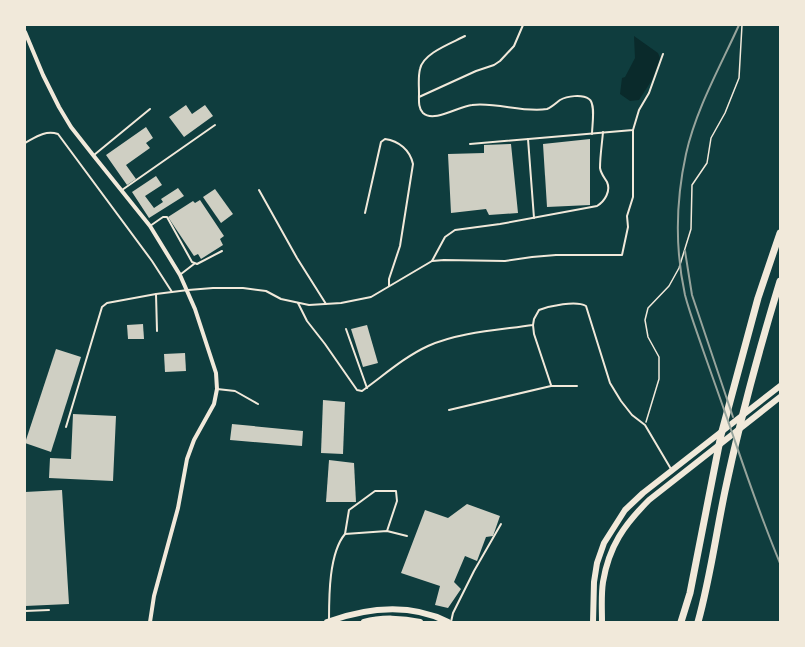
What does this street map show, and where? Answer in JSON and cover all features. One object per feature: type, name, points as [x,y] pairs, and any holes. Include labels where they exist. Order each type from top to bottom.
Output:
[{"type":"highway","points":[[681,622],[690,593],[721,435],[758,298],[780,234]]},
{"type":"highway","points":[[698,622],[704,599],[736,438],[780,281]]},
{"type":"main road","points":[[593,622],[594,582],[597,563],[604,543],[625,510],[643,493],[780,386]]},
{"type":"main road","points":[[602,622],[602,583],[606,567],[612,549],[622,529],[629,520],[649,500],[780,397]]},
{"type":"main road","points":[[328,622],[366,611],[397,609],[420,612],[439,617],[449,622]]},
{"type":"main road","points":[[364,622],[402,619],[420,622]]},
{"type":"street","points":[[25,32],[43,75],[71,127],[150,226],[180,274],[195,309],[216,373],[217,388],[214,404],[194,440],[187,459],[175,522],[154,596],[150,622]]},
{"type":"lane","points":[[419,97],[476,71],[494,65],[500,61],[514,46],[523,25]]},
{"type":"lane","points":[[465,36],[429,55],[423,61],[420,68],[419,97],[419,107],[423,113],[428,116],[437,116],[468,105],[479,104],[534,110],[546,109],[551,108],[561,100],[583,96],[589,98],[593,105],[592,134]]},
{"type":"lane","points":[[66,427],[102,307],[107,303],[188,290],[243,288],[266,292],[281,299],[309,305],[341,303],[370,297],[432,261],[505,262],[532,257],[556,255],[622,255],[628,228],[627,216],[633,197],[633,130],[638,110],[649,93],[663,54]]},
{"type":"lane","points":[[93,155],[150,109]]},
{"type":"lane","points":[[122,190],[215,125]]},
{"type":"lane","points":[[470,144],[633,130]]},
{"type":"lane","points":[[25,143],[43,133],[51,132],[58,134],[152,261],[172,292]]},
{"type":"lane","points":[[432,261],[444,237],[455,230],[534,218],[597,206],[602,203],[607,194],[607,183],[602,176],[600,168],[603,132]]},
{"type":"lane","points":[[365,213],[381,142],[385,139],[405,147],[409,152],[413,164],[400,246],[389,279],[389,286]]},
{"type":"lane","points":[[528,139],[534,218]]},
{"type":"lane","points":[[260,190],[297,258],[326,304]]},
{"type":"lane","points":[[150,226],[163,217],[167,217],[194,264]]},
{"type":"lane","points":[[180,274],[194,264],[197,264],[222,251]]},
{"type":"lane","points":[[156,294],[157,331]]},
{"type":"lane","points":[[298,303],[307,321],[357,390],[362,391],[395,366],[429,346],[457,337],[487,330],[533,326]]},
{"type":"lane","points":[[551,386],[534,334],[534,319],[539,310],[549,306],[581,303],[586,306],[610,383],[632,415],[645,425],[672,470]]},
{"type":"lane","points":[[346,329],[367,388]]},
{"type":"lane","points":[[449,410],[551,386],[577,386]]},
{"type":"lane","points":[[217,388],[235,391],[258,404]]},
{"type":"lane","points":[[328,622],[330,584],[340,540],[345,534],[349,510],[375,491],[396,491],[397,501],[387,531]]},
{"type":"lane","points":[[449,622],[474,571],[501,524]]},
{"type":"lane","points":[[345,534],[387,531],[407,536]]},
{"type":"lane","points":[[25,611],[49,610]]},
{"type":"path","points":[[645,425],[659,379],[659,358],[648,337],[645,320],[648,308],[669,286],[680,268],[690,229],[692,185],[707,163],[711,138],[725,113],[738,78],[742,25]]},
{"type":"water","points":[[634,36],[658,53],[660,58],[652,80],[639,100],[630,101],[620,94],[622,78],[625,77],[635,58]]},
{"type":"building","points":[[186,105],[192,114],[205,105],[213,116],[184,137],[169,117]]},
{"type":"building","points":[[146,127],[153,138],[146,143],[150,148],[126,165],[136,179],[127,185],[106,155]]},
{"type":"building","points":[[590,139],[590,205],[547,207],[543,144]]},
{"type":"building","points":[[511,144],[518,213],[489,215],[486,209],[451,213],[448,154],[484,153],[484,145]]},
{"type":"building","points":[[156,176],[162,185],[145,196],[154,208],[163,202],[161,199],[178,188],[184,196],[149,218],[132,192]]},
{"type":"building","points":[[215,189],[233,214],[221,223],[203,197]]},
{"type":"building","points":[[200,200],[224,236],[220,239],[223,245],[201,259],[198,254],[194,256],[168,217],[193,201],[195,203]]},
{"type":"building","points":[[143,324],[144,339],[128,339],[127,325]]},
{"type":"building","points":[[367,325],[378,363],[363,367],[351,329]]},
{"type":"building","points":[[56,349],[81,357],[51,452],[25,443]]},
{"type":"building","points":[[185,353],[186,371],[165,372],[164,354]]},
{"type":"building","points":[[323,400],[345,402],[343,454],[321,453]]},
{"type":"building","points":[[73,414],[116,416],[113,481],[49,478],[50,458],[71,459]]},
{"type":"building","points":[[232,424],[303,431],[302,446],[230,440]]},
{"type":"building","points":[[329,460],[354,463],[356,502],[326,502]]},
{"type":"building","points":[[62,490],[69,604],[25,606],[25,492]]},
{"type":"building","points":[[467,504],[500,516],[493,536],[486,537],[477,561],[465,556],[454,582],[461,589],[448,608],[435,605],[440,586],[401,573],[425,510],[448,518]]},
{"type":"railway","points":[[739,25],[702,104],[690,137],[680,189],[678,242],[682,278],[691,316],[752,491],[780,563]]},
{"type":"railway","points":[[685,251],[692,295],[733,417]]}]
